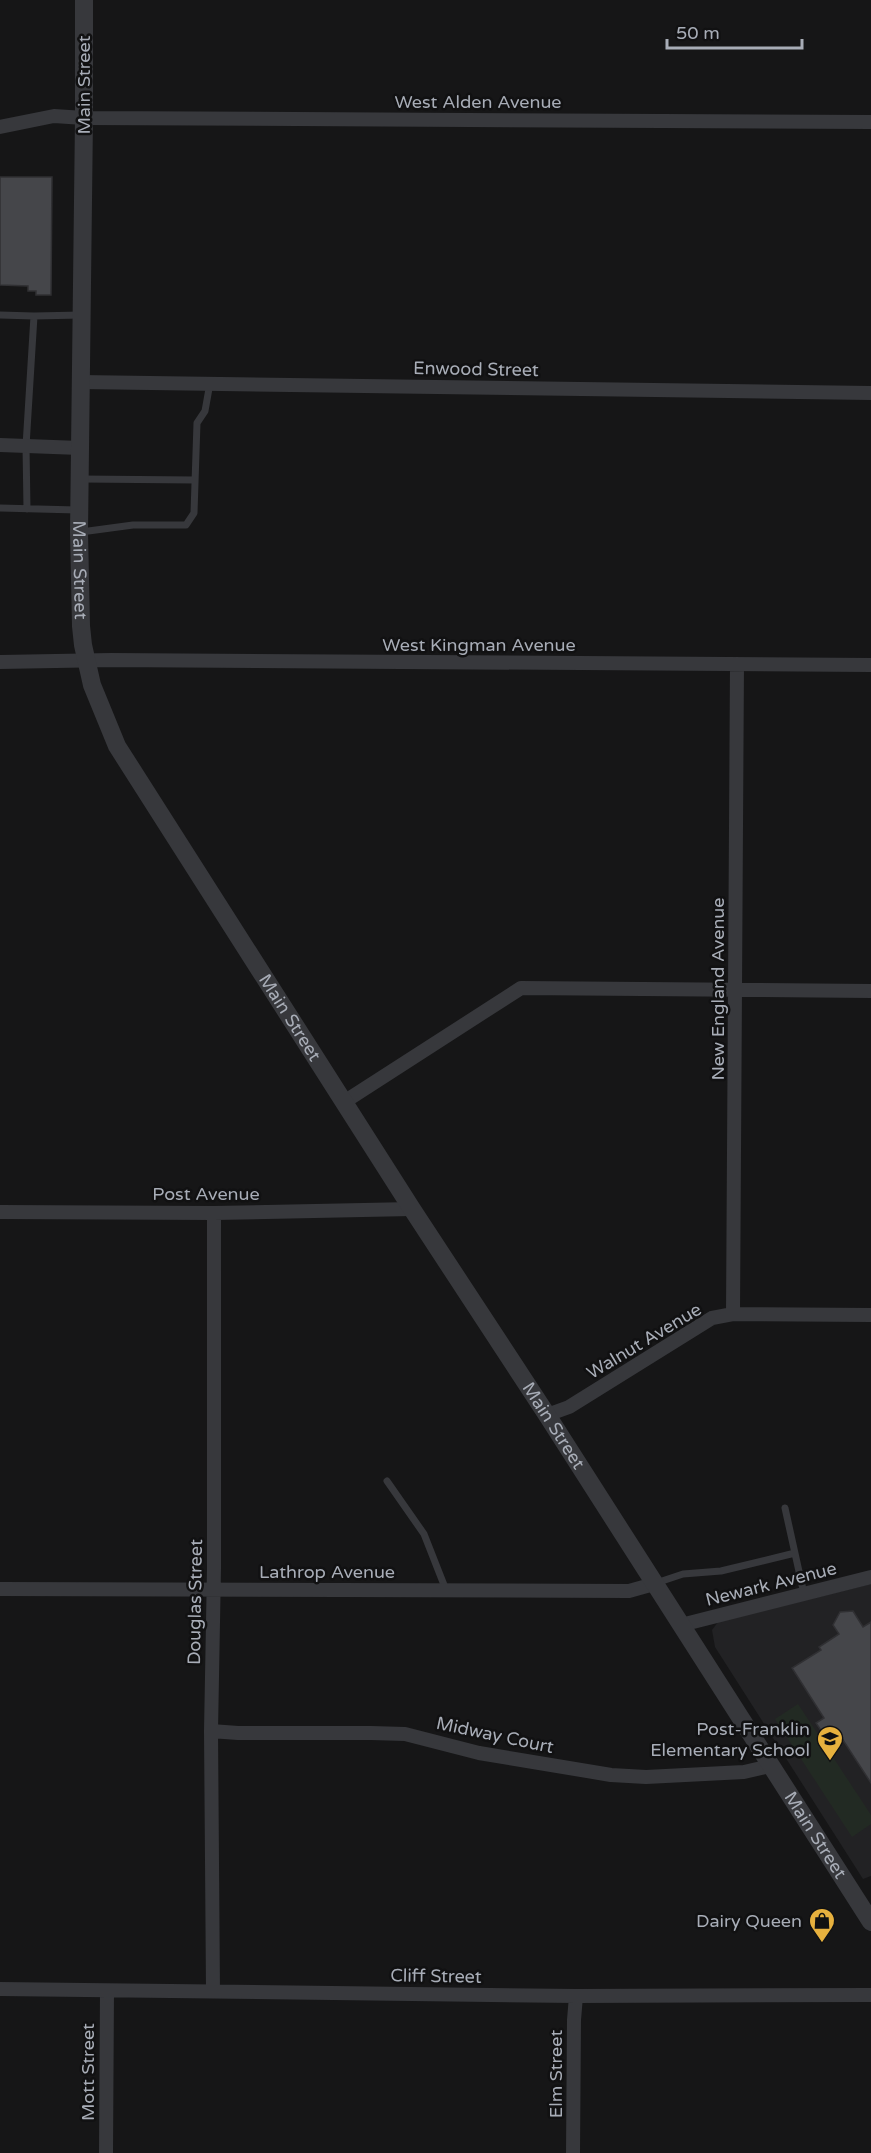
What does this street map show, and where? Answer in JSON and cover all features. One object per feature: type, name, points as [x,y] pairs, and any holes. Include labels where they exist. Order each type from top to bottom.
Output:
[{"type":"street","name":"Main Street","points":[[84,0],[79,532],[81,626],[92,685],[117,746],[871,1922]]},
{"type":"street","name":"West Alden Avenue","points":[[0,127],[54,116],[871,122]]},
{"type":"street","name":"Enwood Street","points":[[80,382],[871,393]]},
{"type":"street","points":[[0,445],[80,448]]},
{"type":"street","name":"West Kingman Avenue","points":[[0,662],[871,665]]},
{"type":"street","name":"New England Avenue","points":[[733,1314],[737,664]]},
{"type":"street","points":[[344,1102],[521,988],[871,991]]},
{"type":"street","name":"Post Avenue","points":[[0,1212],[214,1213],[412,1209]]},
{"type":"street","name":"Douglas Street","points":[[213,1990],[211,1731],[214,1590],[214,1213]]},
{"type":"street","name":"Walnut Avenue","points":[[547,1415],[569,1407],[712,1318],[733,1314],[871,1315]]},
{"type":"street","name":"Newark Avenue","points":[[681,1625],[871,1577]]},
{"type":"street","name":"Lathrop Avenue","points":[[0,1589],[629,1591],[654,1584]]},
{"type":"street","name":"Midway Court","points":[[211,1731],[405,1734],[478,1753],[634,1777],[744,1772],[770,1766]]},
{"type":"street","name":"Cliff Street","points":[[0,1989],[576,1996],[871,1995]]},
{"type":"street","name":"Mott Street","points":[[106,2153],[107,1990]]},
{"type":"street","name":"Elm Street","points":[[573,2153],[576,1996]]},
{"type":"lane","points":[[0,315],[81,315]]},
{"type":"lane","points":[[27,509],[26,446],[34,316]]},
{"type":"lane","points":[[79,532],[132,525],[186,525],[194,513],[196,423],[205,411],[210,383]]},
{"type":"lane","points":[[80,479],[195,480]]},
{"type":"lane","points":[[0,508],[80,510]]},
{"type":"lane","points":[[387,1480],[424,1534],[446,1590]]},
{"type":"lane","points":[[785,1508],[804,1594]]},
{"type":"lane","points":[[654,1584],[683,1574],[721,1572],[795,1553]]},
{"type":"shaded area","name":"Post-Franklin Elementary School","points":[[871,1584],[871,1876],[863,1879],[715,1647],[712,1630],[718,1622]]},
{"type":"shaded area","points":[[798,1704],[871,1815],[871,1824],[852,1837],[775,1719]]},
{"type":"building","points":[[0,177],[52,177],[51,295],[36,295],[36,291],[28,291],[28,286],[0,285]]},
{"type":"building","points":[[853,1611],[863,1627],[871,1622],[871,1783],[843,1740],[832,1747],[816,1723],[824,1718],[792,1668],[821,1650],[819,1647],[839,1634],[833,1625],[840,1612]]},
{"type":"place","name":"Post-Franklin Elementary School","points":[[830,1762]]},
{"type":"place","name":"Dairy Queen","points":[[822,1944]]}]
